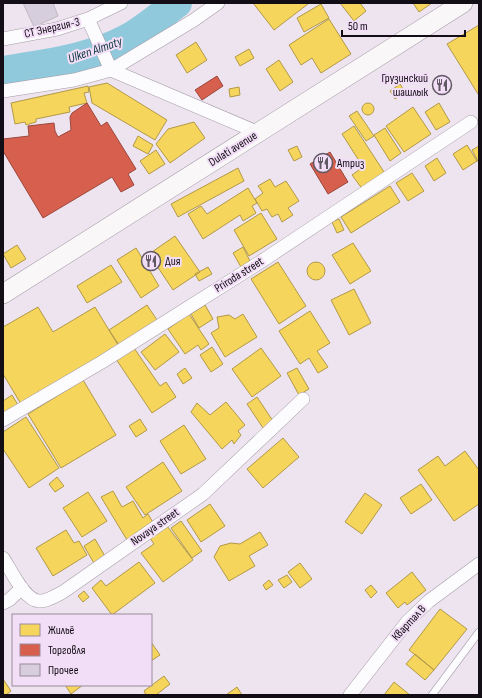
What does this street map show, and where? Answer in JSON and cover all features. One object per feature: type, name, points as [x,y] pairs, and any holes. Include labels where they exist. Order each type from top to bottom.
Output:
[{"type":"main road","name":"Dulati avenue","points":[[3,294],[463,3]]},
{"type":"street","name":"СТ Энергия-3","points":[[3,39],[57,29],[90,25],[121,3]]},
{"type":"street","points":[[3,90],[74,80],[110,70],[194,20],[218,3]]},
{"type":"street","points":[[90,25],[110,70],[259,133]]},
{"type":"street","name":"Priroda street","points":[[3,420],[102,362],[265,259],[471,122]]},
{"type":"street","name":"Novaya street","points":[[3,558],[22,588],[31,599],[41,602],[63,592],[203,494],[303,399]]},
{"type":"street","name":"Квартал В","points":[[350,695],[407,622],[429,601],[479,564]]},
{"type":"street","points":[[3,603],[9,600],[22,588]]},
{"type":"lane","points":[[432,695],[479,632]]},
{"type":"building: Жильё","points":[[253,3],[308,3],[308,4],[274,30]]},
{"type":"building: Жильё","points":[[340,3],[360,3],[366,11],[354,21]]},
{"type":"building: Жильё","points":[[413,3],[432,3],[419,12]]},
{"type":"building: Жильё","points":[[321,4],[329,18],[304,32],[297,18]]},
{"type":"building: Жильё","points":[[329,19],[351,54],[321,73],[312,58],[301,65],[289,45]]},
{"type":"building: Жильё","points":[[479,25],[479,94],[478,94],[447,44]]},
{"type":"building: Жильё","points":[[196,42],[207,60],[187,73],[176,55]]},
{"type":"building: Жильё","points":[[249,49],[254,58],[240,66],[235,57]]},
{"type":"building: Жильё","points":[[279,60],[293,82],[280,91],[266,69]]},
{"type":"building: Жильё","points":[[107,83],[167,120],[155,140],[92,103],[89,87]]},
{"type":"building: Жильё","points":[[400,84],[405,92],[395,99],[390,91]]},
{"type":"building: Жильё","points":[[88,86],[89,92],[84,93],[87,103],[69,107],[70,112],[36,119],[36,122],[26,125],[25,122],[15,124],[11,103]]},
{"type":"building: Жильё","points":[[239,87],[240,95],[230,97],[229,89]]},
{"type":"building: Жильё","points":[[366,103],[370,103],[374,109],[370,115],[366,115],[362,111],[362,107]]},
{"type":"building: Жильё","points":[[439,103],[450,122],[436,130],[425,112]]},
{"type":"building: Жильё","points":[[413,107],[431,134],[404,152],[386,126]]},
{"type":"building: Жильё","points":[[357,111],[374,136],[366,141],[349,116]]},
{"type":"building: Жильё","points":[[194,122],[205,138],[170,163],[156,144],[168,129]]},
{"type":"building: Жильё","points":[[354,126],[386,175],[363,190],[352,175],[363,167],[342,134]]},
{"type":"building: Жильё","points":[[385,128],[401,153],[390,161],[374,135]]},
{"type":"building: Жильё","points":[[138,136],[153,145],[148,154],[133,146]]},
{"type":"building: Жильё","points":[[467,145],[477,161],[463,170],[453,154]]},
{"type":"building: Жильё","points":[[297,146],[302,157],[294,161],[288,150]]},
{"type":"building: Жильё","points":[[479,146],[479,163],[472,150]]},
{"type":"building: Жильё","points":[[156,150],[165,164],[149,174],[140,161]]},
{"type":"building: Жильё","points":[[437,158],[446,173],[434,181],[425,166]]},
{"type":"building: Жильё","points":[[238,168],[244,181],[178,217],[171,204]]},
{"type":"building: Жильё","points":[[412,173],[424,191],[408,201],[396,183]]},
{"type":"building: Жильё","points":[[270,179],[275,187],[286,181],[299,201],[288,208],[293,215],[282,222],[278,214],[272,217],[267,209],[262,211],[255,199],[263,193],[258,186]]},
{"type":"building: Жильё","points":[[390,186],[400,202],[351,233],[341,217]]},
{"type":"building: Жильё","points":[[248,188],[257,203],[252,206],[256,213],[243,221],[240,215],[203,239],[188,214],[201,206],[207,214]]},
{"type":"building: Жильё","points":[[261,213],[277,239],[249,256],[234,230]]},
{"type":"building: Жильё","points":[[339,219],[344,230],[337,233],[332,222]]},
{"type":"building: Жильё","points":[[175,236],[200,272],[173,290],[149,254]]},
{"type":"building: Жильё","points":[[353,243],[371,271],[350,284],[332,255]]},
{"type":"building: Жильё","points":[[17,245],[26,259],[11,268],[3,254]]},
{"type":"building: Жильё","points":[[243,247],[250,261],[241,267],[233,253]]},
{"type":"building: Жильё","points":[[136,248],[159,286],[141,298],[117,260]]},
{"type":"building: Жильё","points":[[278,262],[306,306],[279,324],[251,279]]},
{"type":"building: Жильё","points":[[316,262],[322,265],[325,271],[322,277],[316,280],[310,277],[307,271],[310,265]]},
{"type":"building: Жильё","points":[[111,265],[122,282],[87,303],[77,286]]},
{"type":"building: Жильё","points":[[208,267],[212,274],[199,281],[195,274]]},
{"type":"building: Жильё","points":[[354,289],[371,323],[349,335],[331,300]]},
{"type":"building: Жильё","points":[[147,305],[157,320],[119,345],[109,330]]},
{"type":"building: Жильё","points":[[205,305],[213,319],[199,328],[191,314]]},
{"type":"building: Жильё","points":[[38,307],[53,332],[95,307],[118,345],[21,404],[3,374],[3,327]]},
{"type":"building: Жильё","points":[[310,311],[330,343],[317,351],[328,367],[318,373],[309,358],[300,364],[279,331]]},
{"type":"building: Жильё","points":[[189,314],[209,344],[201,350],[198,345],[185,354],[168,329]]},
{"type":"building: Жильё","points":[[243,314],[257,337],[225,357],[211,333],[219,328],[217,317],[229,315],[235,319]]},
{"type":"building: Жильё","points":[[165,334],[179,352],[155,370],[141,352]]},
{"type":"building: Жильё","points":[[212,347],[223,364],[211,372],[200,355]]},
{"type":"building: Жильё","points":[[134,348],[160,386],[166,382],[176,397],[152,413],[116,359]]},
{"type":"building: Жильё","points":[[261,348],[281,376],[252,397],[232,369]]},
{"type":"building: Жильё","points":[[185,368],[192,378],[183,384],[177,374]]},
{"type":"building: Жильё","points":[[297,368],[309,389],[299,395],[287,373]]},
{"type":"building: Жильё","points":[[83,380],[116,435],[61,468],[28,414]]},
{"type":"building: Жильё","points":[[12,395],[18,405],[3,415],[3,401]]},
{"type":"building: Жильё","points":[[257,397],[273,421],[263,428],[247,404]]},
{"type":"building: Жильё","points":[[226,402],[245,425],[238,431],[241,435],[234,444],[232,440],[222,449],[191,412],[197,403],[210,415]]},
{"type":"building: Жильё","points":[[26,417],[59,468],[29,488],[3,449],[3,432]]},
{"type":"building: Жильё","points":[[140,419],[147,430],[136,437],[129,426]]},
{"type":"building: Жильё","points":[[184,425],[206,459],[181,474],[160,441]]},
{"type":"building: Жильё","points":[[283,438],[299,457],[263,488],[247,469]]},
{"type":"building: Жильё","points":[[465,451],[479,470],[479,504],[454,521],[418,470],[438,456],[445,466]]},
{"type":"building: Жильё","points":[[163,462],[182,491],[145,515],[126,487]]},
{"type":"building: Жильё","points":[[57,477],[64,486],[55,492],[49,484]]},
{"type":"building: Жильё","points":[[421,484],[432,500],[411,514],[400,498]]},
{"type":"building: Жильё","points":[[113,491],[122,507],[133,501],[143,518],[148,514],[154,524],[127,540],[101,497]]},
{"type":"building: Жильё","points":[[88,492],[107,521],[82,537],[63,508]]},
{"type":"building: Жильё","points":[[365,493],[382,505],[362,534],[345,522]]},
{"type":"building: Жильё","points":[[210,504],[225,526],[201,542],[187,520]]},
{"type":"building: Жильё","points":[[181,521],[202,551],[192,558],[171,528]]},
{"type":"building: Жильё","points":[[167,526],[193,560],[163,582],[141,553],[154,544],[150,538]]},
{"type":"building: Жильё","points":[[66,530],[74,543],[79,541],[87,555],[53,576],[36,548]]},
{"type":"building: Жильё","points":[[260,532],[268,545],[249,556],[255,566],[229,581],[214,557],[220,546],[231,543],[240,544]]},
{"type":"building: Жильё","points":[[95,539],[106,558],[95,565],[84,546]]},
{"type":"building: Жильё","points":[[139,562],[155,583],[113,614],[111,614],[92,588],[101,580],[106,586]]},
{"type":"building: Жильё","points":[[300,563],[312,579],[300,588],[288,572]]},
{"type":"building: Жильё","points":[[412,572],[426,590],[407,605],[405,602],[398,608],[386,593]]},
{"type":"building: Жильё","points":[[287,575],[292,582],[284,588],[278,580]]},
{"type":"building: Жильё","points":[[269,580],[273,585],[266,590],[263,585]]},
{"type":"building: Жильё","points":[[371,585],[377,592],[371,598],[365,590]]},
{"type":"building: Жильё","points":[[84,591],[89,597],[83,602],[78,596]]},
{"type":"building: Жильё","points":[[440,609],[467,629],[434,670],[409,650]]},
{"type":"building: Жильё","points":[[152,643],[160,655],[152,660]]},
{"type":"building: Жильё","points":[[415,654],[434,670],[425,680],[406,664]]},
{"type":"building: Жильё","points":[[164,676],[170,684],[156,695],[146,695],[144,691]]},
{"type":"building: Жильё","points":[[3,679],[11,691],[6,695],[3,695]]},
{"type":"building: Жильё","points":[[394,682],[410,695],[384,695]]},
{"type":"building: Жильё","points":[[66,686],[82,686],[71,694]]},
{"type":"building: Жильё","points":[[237,687],[242,695],[226,695]]},
{"type":"building: Торговля","points":[[217,76],[223,86],[202,100],[195,90]]},
{"type":"building: Торговля","points":[[87,103],[101,126],[107,122],[136,169],[128,174],[134,185],[121,192],[112,177],[43,218],[3,151],[3,139],[29,136],[28,126],[54,123],[55,131],[58,137],[71,130],[70,117],[72,113]]},
{"type":"building: Торговля","points":[[330,152],[348,182],[328,194],[310,164]]},
{"type":"building: Прочее","points":[[23,3],[53,3],[58,16],[34,27]]},
{"type":"waterway","name":"Ulken Almaty","points":[[3,71],[66,60],[113,46],[140,31],[177,3]]},
{"type":"place","name":"Грузинский шашлык","points":[[442,85]]},
{"type":"place","name":"Атриз","points":[[323,163]]},
{"type":"place","name":"Дия","points":[[151,261]]}]
